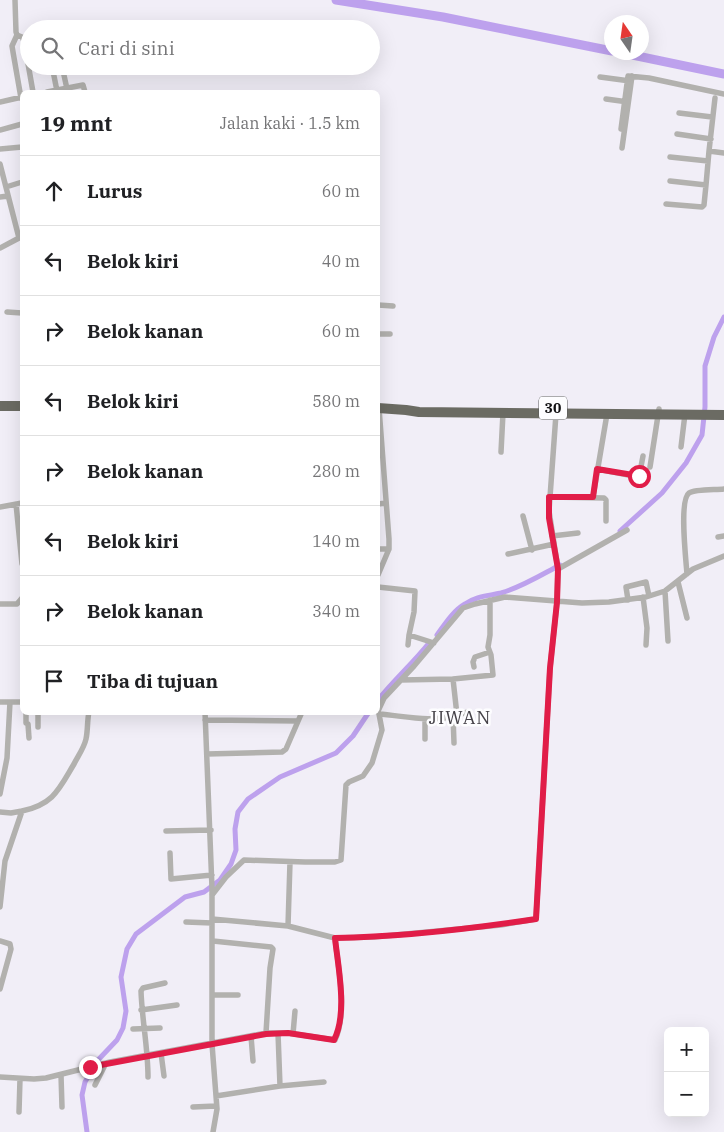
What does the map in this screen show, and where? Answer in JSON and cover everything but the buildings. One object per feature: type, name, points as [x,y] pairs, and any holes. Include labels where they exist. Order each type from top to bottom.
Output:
[{"type":"highway","points":[[0,406],[20,406]]},
{"type":"highway","name":"30","points":[[380,408],[406,410],[420,406],[503,413],[556,414],[659,412],[685,414],[724,410]]},
{"type":"highway","name":"30","points":[[473,410],[706,412],[724,415]]},
{"type":"street","points":[[15,0],[15,23],[18,35],[12,46],[12,52],[20,90]]},
{"type":"street","points":[[29,75],[32,90]]},
{"type":"street","points":[[54,75],[57,90]]},
{"type":"street","points":[[64,75],[67,89]]},
{"type":"street","points":[[600,77],[724,94]]},
{"type":"street","points":[[622,148],[630,80]]},
{"type":"street","points":[[62,90],[83,85],[84,90]]},
{"type":"street","points":[[0,102],[20,97]]},
{"type":"street","points":[[666,204],[702,207],[704,205],[715,98]]},
{"type":"street","points":[[606,100],[627,102]]},
{"type":"street","points":[[621,130],[627,102]]},
{"type":"street","points":[[679,113],[712,117]]},
{"type":"street","points":[[614,120],[622,121]]},
{"type":"street","points":[[0,130],[20,125]]},
{"type":"street","points":[[677,134],[711,139]]},
{"type":"street","points":[[0,149],[20,147]]},
{"type":"street","points":[[709,150],[724,153]]},
{"type":"street","points":[[670,157],[708,161]]},
{"type":"street","points":[[0,164],[20,234]]},
{"type":"street","points":[[670,180],[706,185]]},
{"type":"street","points":[[6,187],[20,183]]},
{"type":"street","points":[[0,197],[8,196]]},
{"type":"street","points":[[0,248],[20,238]]},
{"type":"street","points":[[380,305],[393,306]]},
{"type":"street","points":[[7,312],[20,313]]},
{"type":"street","points":[[380,334],[390,334]]},
{"type":"street","points":[[650,467],[659,412]]},
{"type":"street","points":[[501,452],[503,413]]},
{"type":"street","points":[[186,922],[212,921],[288,926],[335,938],[374,938],[536,919],[550,668],[557,602],[558,568],[549,518],[556,414]]},
{"type":"street","points":[[593,497],[607,414]]},
{"type":"street","points":[[681,447],[685,414]]},
{"type":"street","points":[[380,432],[389,549],[380,570]]},
{"type":"street","points":[[597,469],[639,477],[643,456]]},
{"type":"street","points":[[687,574],[683,526],[686,498],[691,492],[724,489]]},
{"type":"street","points":[[549,497],[593,497],[606,499],[606,521]]},
{"type":"street","points":[[380,504],[386,503]]},
{"type":"street","points":[[0,507],[19,504],[20,524]]},
{"type":"street","points":[[523,516],[532,550]]},
{"type":"street","points":[[558,568],[627,530]]},
{"type":"street","points":[[552,536],[578,533]]},
{"type":"street","points":[[508,554],[554,544]]},
{"type":"street","points":[[380,549],[389,549]]},
{"type":"street","points":[[380,707],[384,698],[463,608],[490,600],[509,597],[557,602],[628,600],[665,591],[687,574],[724,556]]},
{"type":"street","points":[[628,600],[626,587],[646,582],[646,645]]},
{"type":"street","points":[[678,582],[687,618]]},
{"type":"street","points":[[380,587],[415,591],[414,612],[408,645]]},
{"type":"street","points":[[665,591],[668,641]]},
{"type":"street","points":[[401,680],[453,679],[492,675],[488,647],[490,600]]},
{"type":"street","points":[[0,604],[18,604],[20,601]]},
{"type":"street","points":[[409,635],[432,642]]},
{"type":"street","points":[[474,667],[475,657],[490,652]]},
{"type":"street","points":[[453,679],[454,743]]},
{"type":"street","points":[[0,702],[20,702]]},
{"type":"street","points":[[0,794],[7,758],[10,702]]},
{"type":"street","points":[[380,712],[425,720],[455,716],[468,712]]},
{"type":"street","points":[[26,715],[29,738]]},
{"type":"street","points":[[38,715],[38,728]]},
{"type":"street","points":[[0,812],[11,813],[35,808],[52,797],[60,789],[86,740],[90,715]]},
{"type":"street","points":[[205,715],[212,877],[212,1044],[216,1096],[213,1132]]},
{"type":"street","points":[[207,754],[282,752],[286,749],[301,715]]},
{"type":"street","points":[[212,895],[244,860],[335,862],[341,860],[346,786],[349,782],[362,776],[372,763],[382,730],[379,715]]},
{"type":"street","points":[[205,720],[298,721]]},
{"type":"street","points":[[425,720],[425,739]]},
{"type":"street","points":[[0,907],[5,862],[22,811]]},
{"type":"street","points":[[166,831],[211,830]]},
{"type":"street","points":[[170,853],[171,879],[212,877]]},
{"type":"street","points":[[288,926],[290,862]]},
{"type":"street","points":[[0,1077],[34,1080],[106,1063],[266,1034],[293,1034],[335,1039],[341,1003],[335,938]]},
{"type":"street","points":[[0,941],[10,944],[12,949],[3,971],[0,989]]},
{"type":"street","points":[[213,941],[273,948],[266,1034]]},
{"type":"street","points":[[148,1077],[148,1056],[141,1010],[141,989],[165,984]]},
{"type":"street","points":[[212,995],[238,995]]},
{"type":"street","points":[[141,1010],[177,1005]]},
{"type":"street","points":[[293,1034],[295,1011]]},
{"type":"street","points":[[133,1029],[160,1028]]},
{"type":"street","points":[[278,1033],[280,1086]]},
{"type":"street","points":[[251,1036],[253,1061]]},
{"type":"street","points":[[161,1053],[164,1076]]},
{"type":"street","points":[[95,1085],[106,1063]]},
{"type":"street","points":[[61,1075],[62,1106]]},
{"type":"street","points":[[19,1112],[20,1079]]},
{"type":"street","points":[[216,1096],[280,1086],[324,1082]]},
{"type":"street","points":[[193,1108],[216,1106]]},
{"type":"waterway","points":[[336,0],[443,17],[604,49]]},
{"type":"waterway","points":[[649,58],[724,74]]},
{"type":"waterway","points":[[620,531],[662,493],[686,463],[702,435],[705,407],[705,366],[714,337],[724,317]]},
{"type":"waterway","points":[[437,635],[453,614],[469,601],[516,588],[560,565]]},
{"type":"waterway","points":[[380,698],[429,643]]},
{"type":"waterway","points":[[87,1132],[82,1095],[85,1082],[98,1060],[117,1040],[123,1028],[126,1011],[121,977],[127,949],[136,934],[185,897],[204,892],[220,880],[231,864],[236,850],[235,829],[238,812],[248,799],[280,777],[336,753],[353,736],[367,715]]},
{"type":"district","name":"JIWAN","points":[[460,718]]},
{"type":"route","points":[[90,1067],[128,1058],[266,1034],[288,1033],[334,1040],[340,1018],[341,1003],[335,938],[374,938],[536,919],[550,668],[557,602],[556,580],[558,569],[549,518],[549,497],[593,497],[597,469],[639,476]]}]
